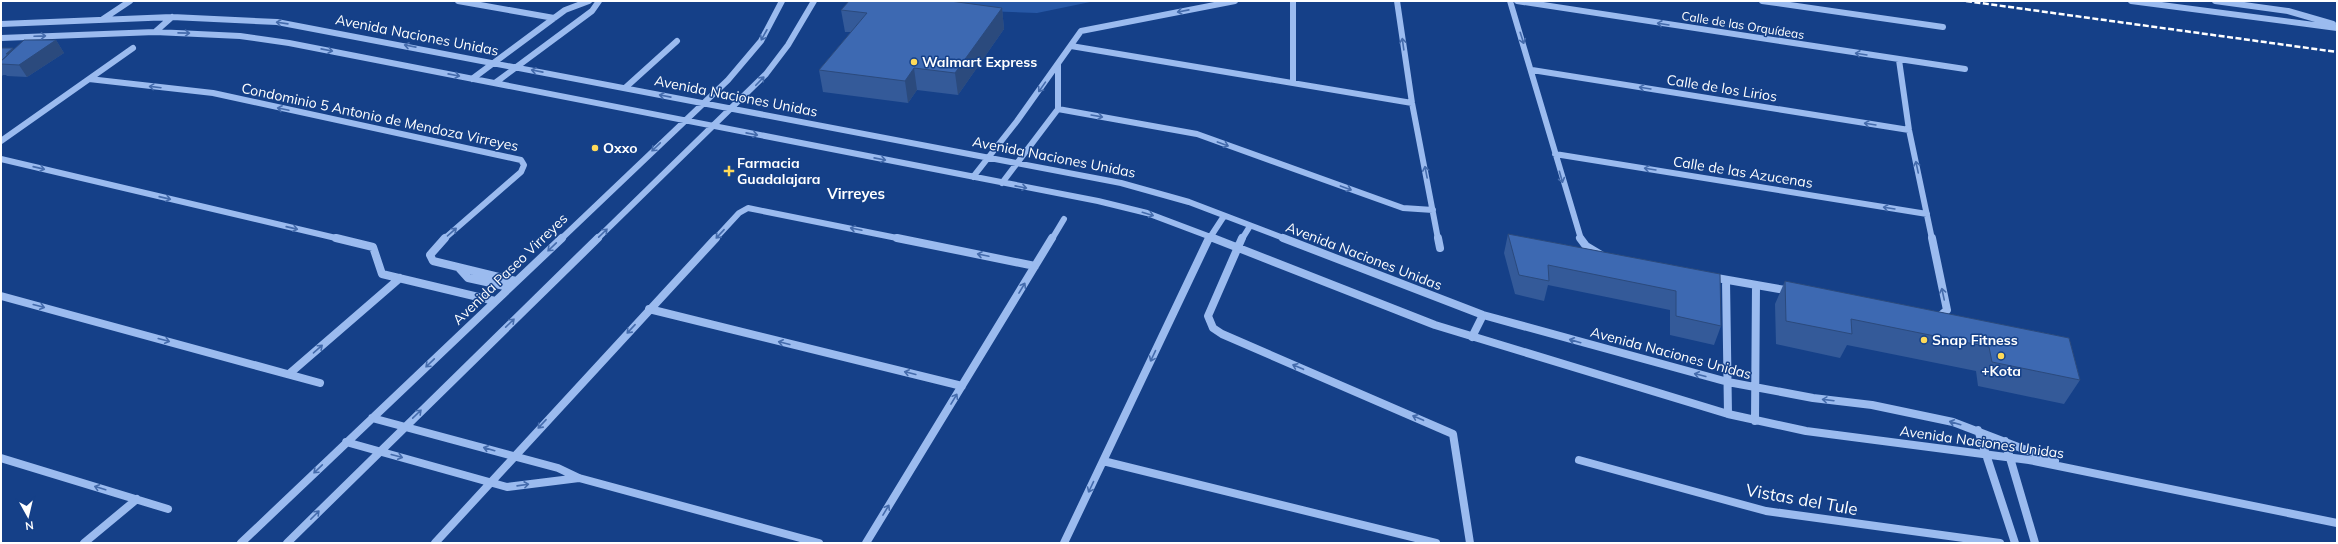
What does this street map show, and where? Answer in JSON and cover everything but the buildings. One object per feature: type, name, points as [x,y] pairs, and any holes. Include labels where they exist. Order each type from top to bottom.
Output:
[{"type":"street","points":[[103,20],[130,1]]},
{"type":"street","points":[[458,1],[554,18]]},
{"type":"street","points":[[472,79],[565,10],[589,1]]},
{"type":"street","points":[[494,83],[592,11],[599,1]]},
{"type":"street","name":"Avenida Paseo Virreyes","points":[[241,543],[703,103],[749,57],[761,41],[782,1]]},
{"type":"street","points":[[287,543],[378,451],[714,126],[778,62],[791,44],[814,1]]},
{"type":"street","points":[[973,177],[989,158],[1081,31],[1235,1]]},
{"type":"street","points":[[1293,1],[1294,82]]},
{"type":"street","points":[[1397,1],[1412,103],[1440,248]]},
{"type":"street","points":[[1510,1],[1532,70],[1578,236],[1592,250],[1612,257]]},
{"type":"street","name":"Calle de las Orquídeas","points":[[1517,1],[1965,69]]},
{"type":"street","points":[[1762,1],[1943,27]]},
{"type":"street","points":[[2131,1],[2337,27]]},
{"type":"street","points":[[2175,1],[2179,7]]},
{"type":"street","points":[[2212,1],[2219,13]]},
{"type":"street","points":[[2216,1],[2288,11],[2337,27]]},
{"type":"street","points":[[156,32],[172,17]]},
{"type":"street","name":"Avenida Naciones Unidas","points":[[1,24],[172,17],[277,22],[1121,183],[1189,202],[1483,314],[1728,382],[1755,388],[1910,413],[1978,430],[2070,467]]},
{"type":"street","name":"Avenida Naciones Unidas","points":[[1,38],[156,32],[240,36],[289,43],[1098,201],[1147,213],[1472,337],[1755,421],[1806,431],[2009,456],[2070,467],[2337,522]]},
{"type":"street","points":[[625,88],[677,41]]},
{"type":"street","points":[[1070,46],[1294,82],[1412,103]]},
{"type":"street","points":[[1,141],[132,48]]},
{"type":"street","points":[[1900,60],[1909,130],[1947,310],[1940,316],[1926,316]]},
{"type":"street","points":[[1002,183],[1058,109],[1058,64]]},
{"type":"street","name":"Calle de los Lirios","points":[[1532,70],[1909,130]]},
{"type":"street","name":"Condominio 5 Antonio de Mendoza Virreyes","points":[[89,79],[213,93],[521,160],[524,165],[521,172],[436,246],[430,255],[433,261],[516,281]]},
{"type":"street","points":[[1058,109],[1197,134],[1403,208],[1433,210]]},
{"type":"street","name":"Calle de las Azucenas","points":[[1555,154],[1927,214]]},
{"type":"street","points":[[1,159],[373,247],[382,274],[495,301]]},
{"type":"street","points":[[435,543],[513,456],[739,213],[748,208],[1035,266]]},
{"type":"street","points":[[1064,543],[1210,236],[1224,216]]},
{"type":"street","points":[[866,543],[1064,219]]},
{"type":"street","points":[[1250,226],[1237,247],[1208,316],[1213,328],[1222,334],[1453,434],[1470,543]]},
{"type":"street","name":"Condominio 5 Antonio de Mendoza Virreyes","points":[[459,268],[468,278],[509,287]]},
{"type":"street","points":[[1703,275],[1802,293]]},
{"type":"street","points":[[288,374],[400,278]]},
{"type":"street","points":[[1726,280],[1728,414]]},
{"type":"street","points":[[1755,421],[1756,285]]},
{"type":"street","points":[[1,296],[320,383]]},
{"type":"street","points":[[649,310],[962,386]]},
{"type":"street","points":[[1472,337],[1483,314]]},
{"type":"street","points":[[372,418],[558,468],[579,478],[819,543]]},
{"type":"street","points":[[1978,430],[2015,543]]},
{"type":"street","points":[[2005,441],[2035,543]]},
{"type":"street","points":[[346,442],[507,487],[579,478]]},
{"type":"street","points":[[1,458],[168,509]]},
{"type":"street","name":"Vistas del Tule","points":[[1579,460],[1766,512],[2000,543]]},
{"type":"street","points":[[1103,461],[1436,543]]},
{"type":"street","points":[[84,543],[137,499]]},
{"type":"shaded area","points":[[915,1],[1095,1],[1037,13],[986,11]]},
{"type":"railway","points":[[1966,1],[2337,52]]},
{"type":"place","name":"Walmart Express","points":[[914,62]]},
{"type":"place","name":"Oxxo","points":[[595,148]]},
{"type":"place","name":"Farmacia Guadalajara","points":[[729,171]]},
{"type":"place","name":"Snap Fitness","points":[[1924,340]]},
{"type":"place","name":"+Kota","points":[[2001,356]]},
{"type":"district","name":"Virreyes","points":[[856,193]]}]
